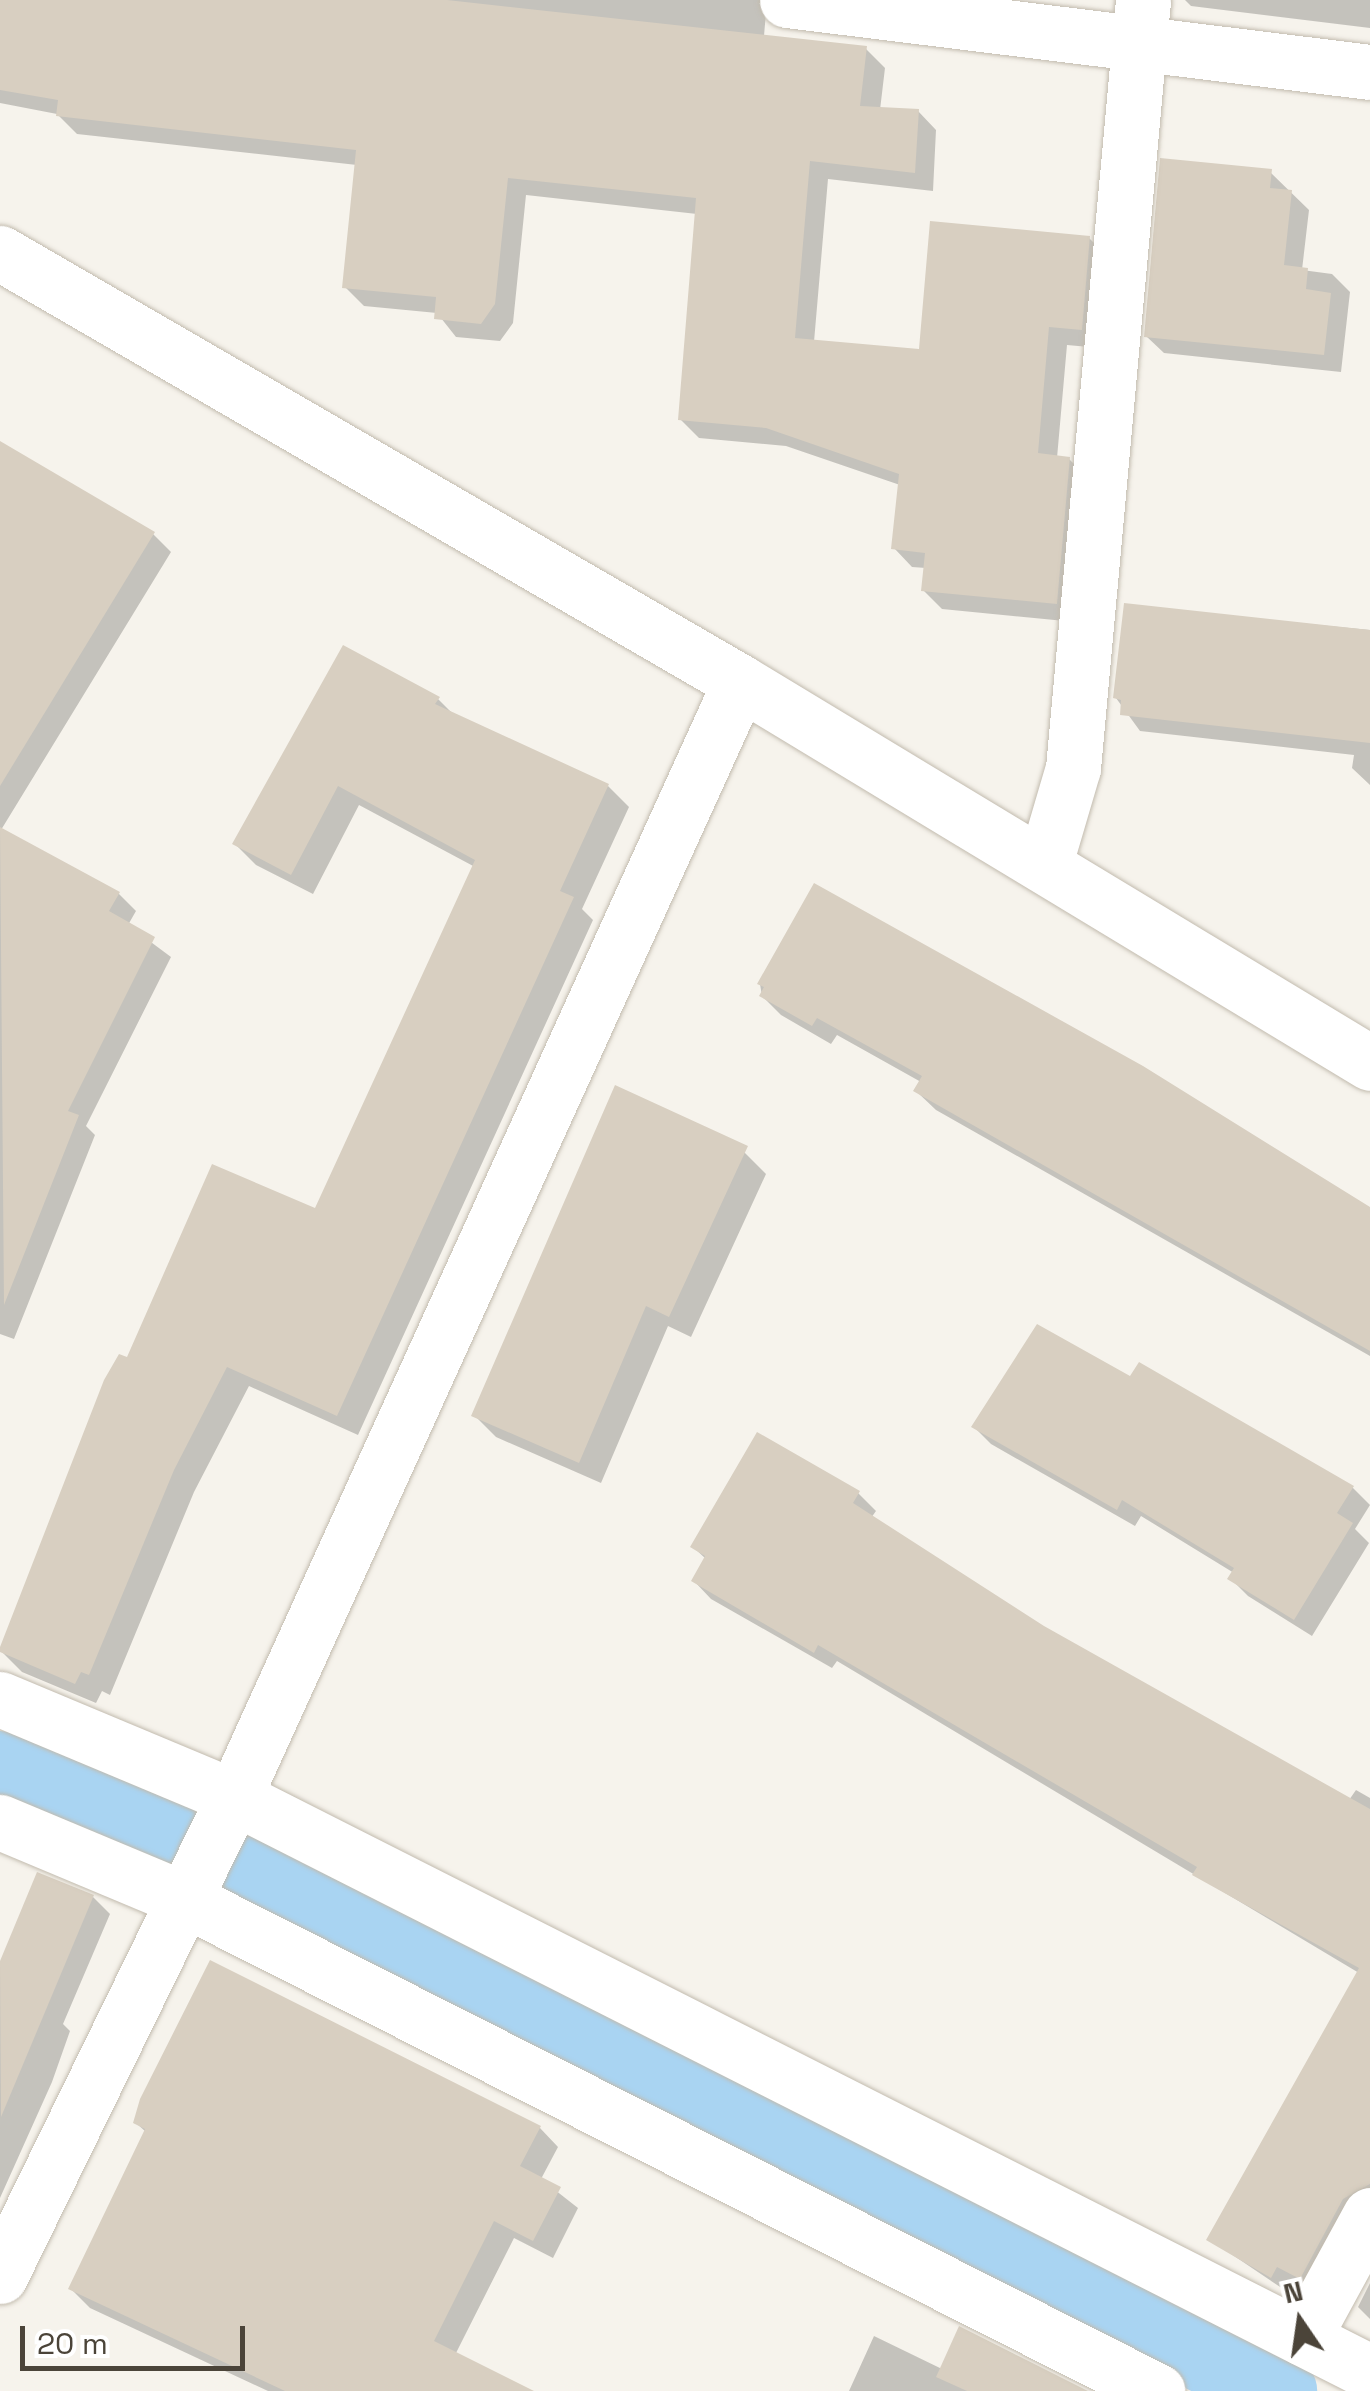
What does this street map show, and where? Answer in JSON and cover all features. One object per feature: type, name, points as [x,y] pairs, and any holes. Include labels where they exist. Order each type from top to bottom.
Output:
[{"type":"street","points":[[787,0],[1140,21],[1370,72]]},
{"type":"street","points":[[1045,862],[1073,768],[1140,21]]},
{"type":"street","points":[[0,253],[1045,862],[1370,1062]]},
{"type":"street","points":[[0,2276],[226,1812],[740,682]]},
{"type":"street","points":[[0,1699],[1370,2372]]},
{"type":"street","points":[[0,1822],[186,1891],[1157,2391]]},
{"type":"street","points":[[1303,2338],[1370,2215]]},
{"type":"building","points":[[0,0],[447,0],[867,46],[860,106],[919,109],[915,173],[810,161],[795,338],[919,349],[930,221],[1090,236],[1082,330],[1049,327],[1038,453],[1070,457],[1057,604],[921,591],[925,553],[891,549],[899,474],[766,428],[678,420],[696,198],[508,178],[495,304],[481,324],[434,319],[436,297],[342,288],[356,150],[56,116],[58,100],[0,90]]},
{"type":"building","points":[[1160,158],[1272,169],[1270,188],[1292,190],[1284,265],[1308,268],[1306,289],[1331,293],[1324,355],[1144,337]]},
{"type":"building","points":[[0,441],[155,532],[0,786]]},
{"type":"building","points":[[1124,603],[1370,630],[1370,743],[1120,715],[1121,700],[1113,698]]},
{"type":"building","points":[[343,645],[440,697],[435,704],[609,784],[560,891],[574,897],[337,1416],[227,1367],[174,1470],[89,1675],[81,1672],[75,1684],[0,1652],[0,1647],[104,1380],[119,1354],[127,1357],[212,1164],[315,1208],[475,860],[338,786],[291,875],[232,844]]},
{"type":"building","points":[[0,827],[120,892],[109,911],[155,937],[68,1111],[79,1115],[4,1305]]},
{"type":"building","points":[[814,883],[1143,1066],[1370,1207],[1370,1351],[913,1091],[922,1076],[817,1018],[812,1026],[759,996],[764,987],[757,984]]},
{"type":"building","points":[[615,1085],[748,1146],[669,1317],[646,1306],[579,1463],[471,1416]]},
{"type":"building","points":[[1037,1324],[1130,1376],[1139,1362],[1354,1486],[1337,1513],[1353,1523],[1294,1620],[1227,1579],[1234,1568],[1122,1500],[1117,1510],[971,1427]]},
{"type":"building","points":[[757,1432],[860,1491],[853,1503],[1044,1626],[1370,1809],[1370,2184],[1343,2199],[1300,2279],[1277,2267],[1271,2278],[1206,2240],[1359,1968],[1192,1875],[1197,1867],[818,1645],[814,1653],[691,1581],[705,1556],[690,1547]]},
{"type":"building","points":[[37,1872],[94,1895],[1,2117],[0,1961]]},
{"type":"building","points":[[210,1960],[541,2126],[520,2166],[561,2187],[533,2241],[494,2221],[434,2341],[534,2391],[285,2391],[68,2289],[145,2129],[133,2123],[140,2099]]},
{"type":"building","points":[[959,2326],[1088,2391],[967,2391],[936,2377]]},
{"type":"waterway","points":[[0,1770],[258,1878],[1278,2391]]}]
